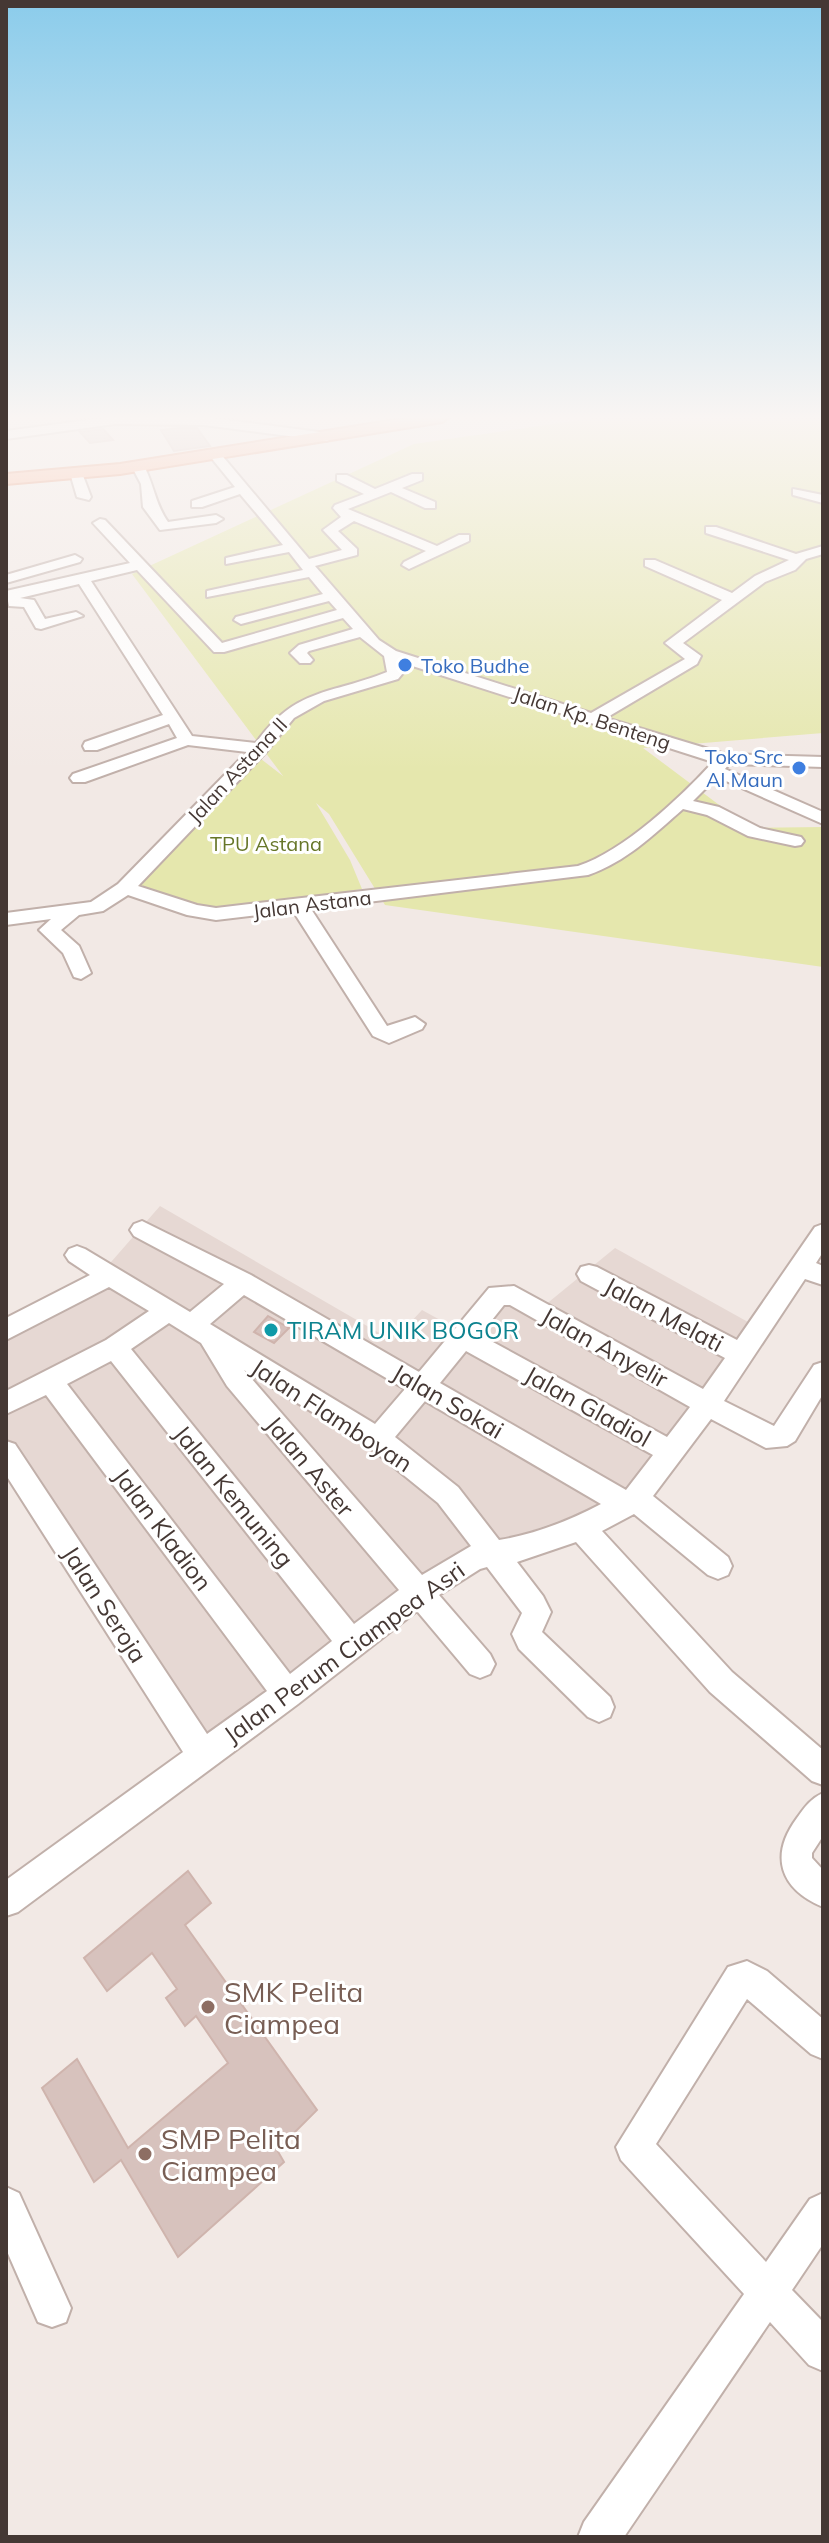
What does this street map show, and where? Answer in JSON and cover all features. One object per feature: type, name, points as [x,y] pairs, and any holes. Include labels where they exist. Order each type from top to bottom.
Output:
[{"type":"street","points":[[112,536],[219,649],[346,612]]},
{"type":"street","name":"Jalan Kp. Benteng","points":[[283,536],[346,612],[391,654],[592,719],[720,765],[823,762]]},
{"type":"street","points":[[212,594],[310,568],[352,552],[336,536]]},
{"type":"street","points":[[402,536],[438,551]]},
{"type":"street","points":[[728,536],[798,559]]},
{"type":"street","points":[[409,565],[464,538]]},
{"type":"street","points":[[231,561],[292,547]]},
{"type":"street","points":[[592,719],[692,661],[693,656],[673,643],[760,579],[823,550]]},
{"type":"street","points":[[6,579],[75,559]]},
{"type":"street","points":[[650,563],[733,599]]},
{"type":"street","points":[[76,616],[41,625],[29,603],[14,603],[9,590],[140,565]]},
{"type":"street","points":[[82,578],[187,740]]},
{"type":"street","points":[[241,620],[333,596]]},
{"type":"street","points":[[305,660],[298,653],[304,648],[364,631]]},
{"type":"street","name":"Jalan Astana II","points":[[125,888],[260,748],[272,729],[308,700],[392,676],[395,673],[391,654]]},
{"type":"street","points":[[91,746],[173,717]]},
{"type":"street","points":[[79,778],[187,740],[260,748]]},
{"type":"street","points":[[720,765],[784,803],[823,819]]},
{"type":"street","name":"Jalan Astana","points":[[125,888],[163,898],[199,913],[216,914],[581,871],[605,863],[622,852],[720,765]]},
{"type":"street","points":[[679,803],[713,811],[754,832],[795,841]]},
{"type":"street","points":[[6,919],[96,907],[125,888]]},
{"type":"street","points":[[299,905],[380,1031],[389,1036],[415,1024]]},
{"type":"street","points":[[76,909],[49,930],[72,950],[81,973]]},
{"type":"street","name":"Jalan Sokai","points":[[142,1230],[242,1282],[630,1502],[654,1511],[718,1566]]},
{"type":"street","name":"Jalan Perum Ciampea Asri","points":[[6,1900],[203,1756],[280,1685],[352,1644],[418,1593],[474,1557],[494,1551],[526,1548],[581,1528],[630,1502],[707,1405],[740,1354],[812,1271],[823,1233]]},
{"type":"street","name":"Jalan Flamboyan","points":[[77,1255],[378,1439],[448,1495],[536,1609],[527,1634],[529,1639],[599,1707]]},
{"type":"street","name":"Jalan Melati","points":[[589,1274],[740,1354]]},
{"type":"street","points":[[6,1330],[110,1275]]},
{"type":"street","points":[[199,1331],[242,1282]]},
{"type":"street","name":"Jalan Anyelir","points":[[378,1439],[491,1299],[506,1293],[707,1405]]},
{"type":"street","points":[[6,1403],[115,1347],[167,1312]]},
{"type":"street","name":"Jalan Aster","points":[[199,1331],[236,1379],[480,1664]]},
{"type":"street","name":"Jalan Gladiol","points":[[462,1337],[671,1452]]},
{"type":"street","name":"Jalan Kemuning","points":[[115,1347],[352,1644]]},
{"type":"street","points":[[707,1405],[766,1437],[778,1438],[786,1433],[823,1372]]},
{"type":"street","name":"Jalan Kladion","points":[[51,1382],[280,1685]]},
{"type":"street","name":"Jalan Seroja","points":[[6,1452],[203,1756]]},
{"type":"street","points":[[581,1528],[721,1682],[823,1770]]},
{"type":"street","points":[[823,1809],[797,1846],[794,1859],[799,1872],[823,1891]]},
{"type":"street","points":[[823,2042],[755,1983],[747,1978],[740,1979],[634,2147],[823,2351]]},
{"type":"street","points":[[6,2206],[52,2308]]},
{"type":"street","points":[[599,2537],[823,2212]]},
{"type":"shaded area","points":[[160,1206],[393,1341],[422,1310],[473,1338],[506,1297],[539,1310],[615,1248],[748,1322],[634,1494],[489,1546],[202,1738],[6,1441],[6,1334],[91,1285]]},
{"type":"green space","name":"TPU Astana","points":[[215,536],[823,536],[823,733],[643,748],[750,828],[823,827],[823,967],[385,905],[329,814],[316,803],[350,860],[362,889],[267,908],[213,911],[173,900],[136,884],[261,759],[283,776],[132,574]]},
{"type":"building","name":"TIRAM UNIK BOGOR","points":[[268,1316],[289,1328],[274,1343],[254,1332]]},
{"type":"building","points":[[188,1871],[211,1903],[185,1925],[317,2110],[277,2150],[284,2162],[178,2257],[121,2160],[94,2182],[42,2088],[77,2059],[128,2148],[228,2063],[196,2016],[185,2026],[166,1998],[177,1989],[152,1953],[107,1991],[84,1958]]},
{"type":"place","name":"Toko Budhe","points":[[405,665]]},
{"type":"place","name":"Toko Src Al Maun","points":[[799,768]]},
{"type":"place","name":"TIRAM UNIK BOGOR","points":[[271,1330]]},
{"type":"place","name":"SMK Pelita Ciampea","points":[[208,2007]]},
{"type":"place","name":"SMP Pelita Ciampea","points":[[145,2154]]}]
